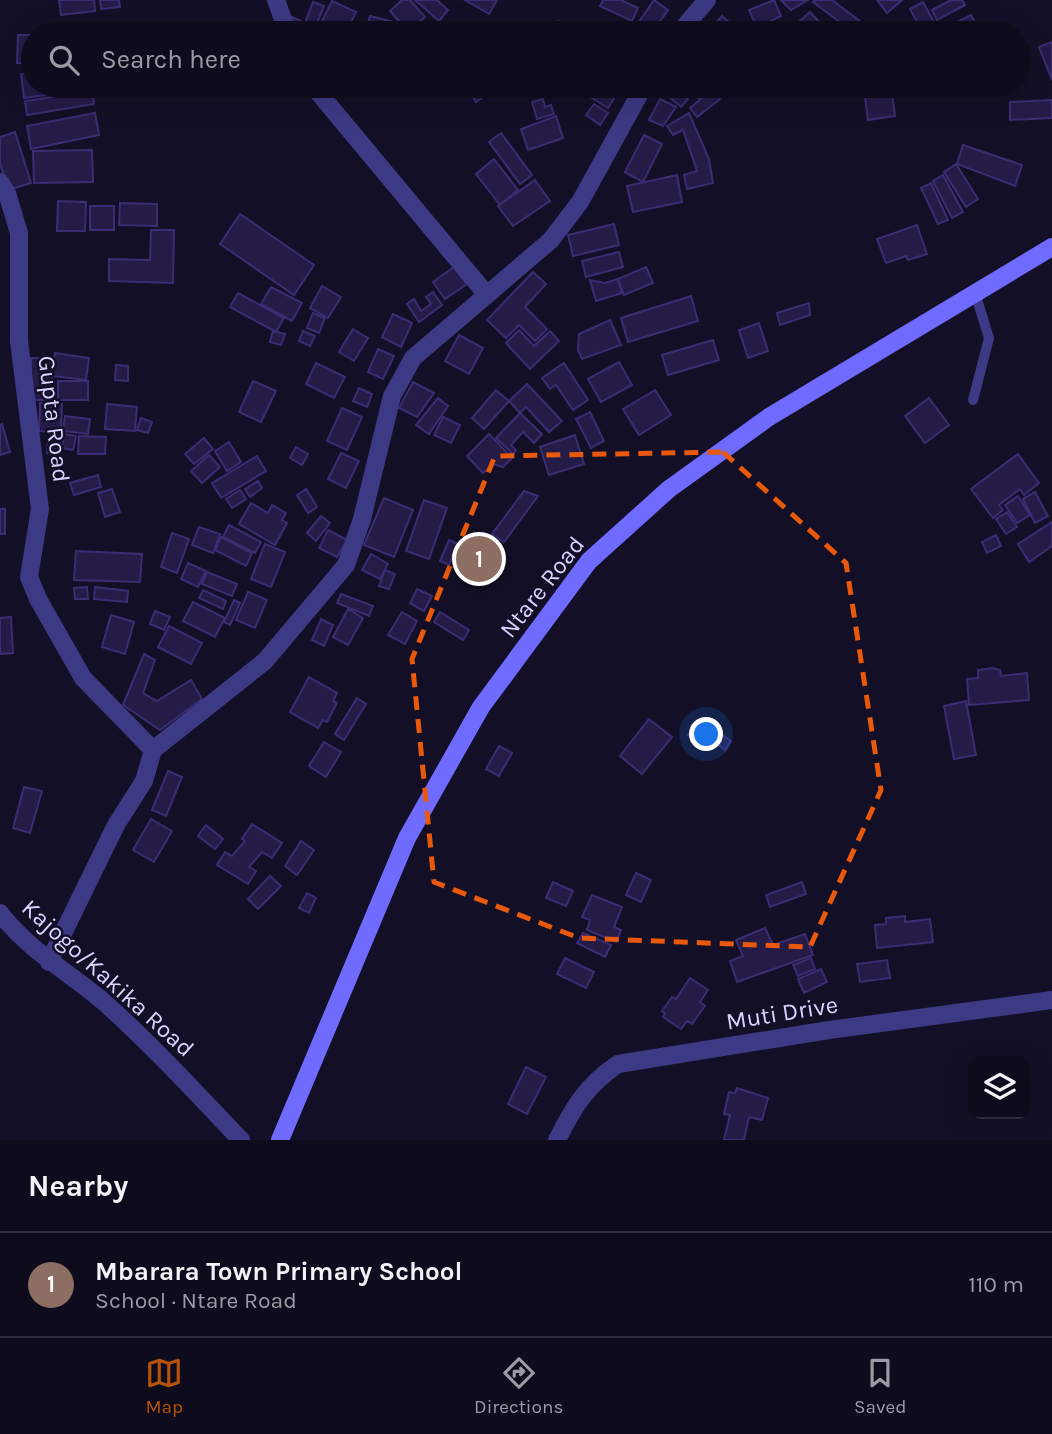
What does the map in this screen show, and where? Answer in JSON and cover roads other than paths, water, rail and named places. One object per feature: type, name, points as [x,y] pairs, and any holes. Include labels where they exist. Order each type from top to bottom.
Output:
[{"type":"main road","name":"Ntare Road","points":[[280,1140],[407,838],[481,706],[589,561],[669,489],[769,417],[1052,247]]},
{"type":"street","points":[[276,0],[284,21]]},
{"type":"street","points":[[689,21],[707,0]]},
{"type":"street","points":[[323,98],[487,295]]},
{"type":"street","points":[[49,962],[116,825],[144,781],[153,750],[265,661],[346,565],[362,519],[392,396],[414,358],[551,240],[580,202],[637,98]]},
{"type":"street","name":"Gupta Road","points":[[0,182],[7,193],[19,233],[19,341],[40,509],[29,577],[37,599],[83,678],[153,750]]},
{"type":"street","name":"Kajogo/Kakika Road","points":[[0,913],[13,930],[49,962],[103,1002],[241,1140]]},
{"type":"street","name":"Muti Drive","points":[[558,1140],[569,1116],[593,1081],[618,1064],[829,1030],[1052,1000]]},
{"type":"lane","points":[[973,400],[989,338],[975,293]]},
{"type":"place","name":"Mbarara Town Primary School","points":[[479,559]]}]
